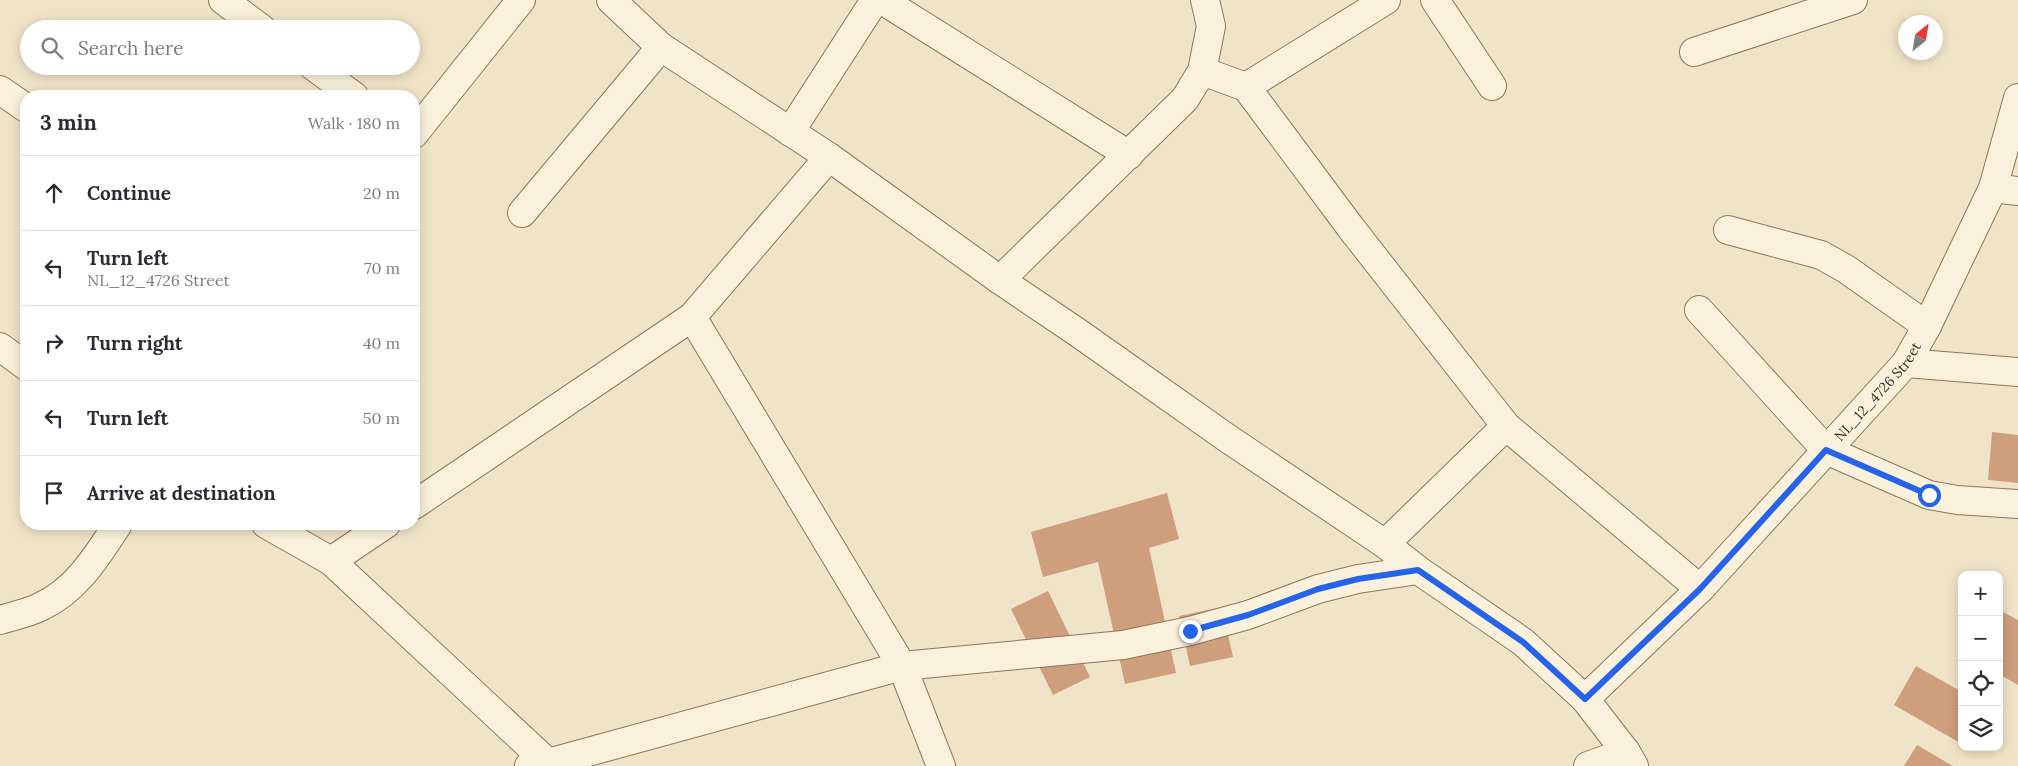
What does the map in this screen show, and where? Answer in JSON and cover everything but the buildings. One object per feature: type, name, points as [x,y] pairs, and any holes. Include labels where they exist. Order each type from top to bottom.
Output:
[{"type":"street","points":[[223,0],[250,20]]},
{"type":"street","points":[[420,126],[521,0]]},
{"type":"street","points":[[611,0],[661,46],[829,157],[1000,280],[1227,438],[1385,544],[1418,570],[1523,642],[1585,699],[1630,759],[1588,766]]},
{"type":"street","points":[[790,132],[875,0]]},
{"type":"street","points":[[882,0],[1129,155]]},
{"type":"street","points":[[1000,280],[1185,99],[1202,71],[1211,26],[1205,0]]},
{"type":"street","points":[[1246,87],[1386,0]]},
{"type":"street","points":[[1435,0],[1492,86]]},
{"type":"street","points":[[1694,52],[1804,8],[1853,0]]},
{"type":"street","points":[[522,213],[661,46]]},
{"type":"street","points":[[1202,71],[1246,87],[1356,235],[1506,426],[1700,589]]},
{"type":"street","points":[[325,75],[346,90]]},
{"type":"street","points":[[0,90],[20,104]]},
{"type":"street","name":"NL_12_4726 Street","points":[[1585,699],[1700,589],[1906,363],[2006,189],[2018,98]]},
{"type":"street","points":[[420,501],[692,318],[829,157]]},
{"type":"street","points":[[1728,230],[1822,256],[1846,269],[1927,326]]},
{"type":"street","points":[[1699,310],[1826,450],[1929,495],[1956,500],[2018,504]]},
{"type":"street","points":[[692,318],[902,666],[941,766]]},
{"type":"street","points":[[0,348],[20,362]]},
{"type":"street","points":[[1906,363],[2018,372]]},
{"type":"street","points":[[1385,544],[1506,426]]},
{"type":"street","points":[[0,620],[41,607],[66,591],[88,569],[114,530]]},
{"type":"street","points":[[277,530],[331,561],[539,765],[902,666],[1123,645],[1190,631],[1248,615],[1318,589],[1358,579],[1418,570]]},
{"type":"street","points":[[331,561],[377,530]]},
{"type":"route","points":[[1190,631],[1248,615],[1318,589],[1358,579],[1418,570],[1523,642],[1585,699],[1700,589],[1826,450],[1929,495]]}]
